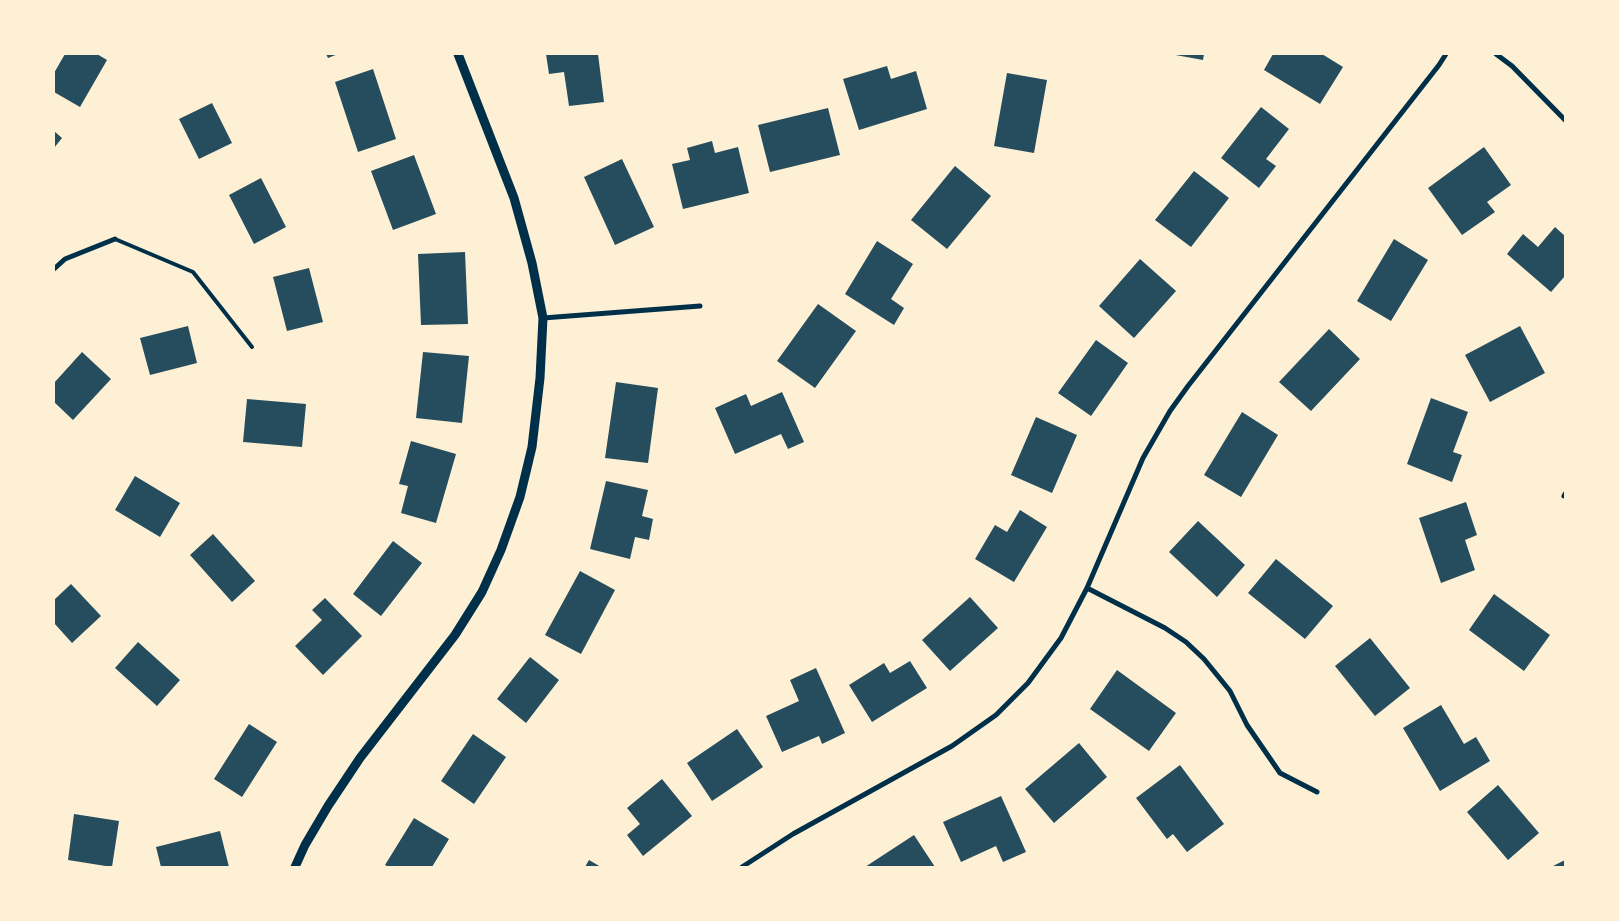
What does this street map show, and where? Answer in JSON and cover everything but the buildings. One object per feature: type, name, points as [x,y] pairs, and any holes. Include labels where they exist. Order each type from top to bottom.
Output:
[{"type":"street","points":[[295,867],[305,845],[328,806],[360,758],[455,635],[482,592],[502,550],[520,497],[532,447],[540,378],[543,318],[532,263],[514,198],[458,54]]},
{"type":"street","points":[[742,867],[793,834],[952,746],[996,715],[1028,683],[1061,638],[1087,588],[1143,458],[1170,411],[1446,54]]},
{"type":"street","points":[[1496,54],[1512,66],[1565,120]]},
{"type":"street","points":[[54,269],[65,259],[115,239]]},
{"type":"street","points":[[543,318],[700,306]]},
{"type":"street","points":[[1087,588],[1165,628],[1186,642],[1204,659],[1230,691],[1247,725],[1280,773],[1317,792]]},
{"type":"lane","points":[[115,239],[193,272],[252,348]]}]
